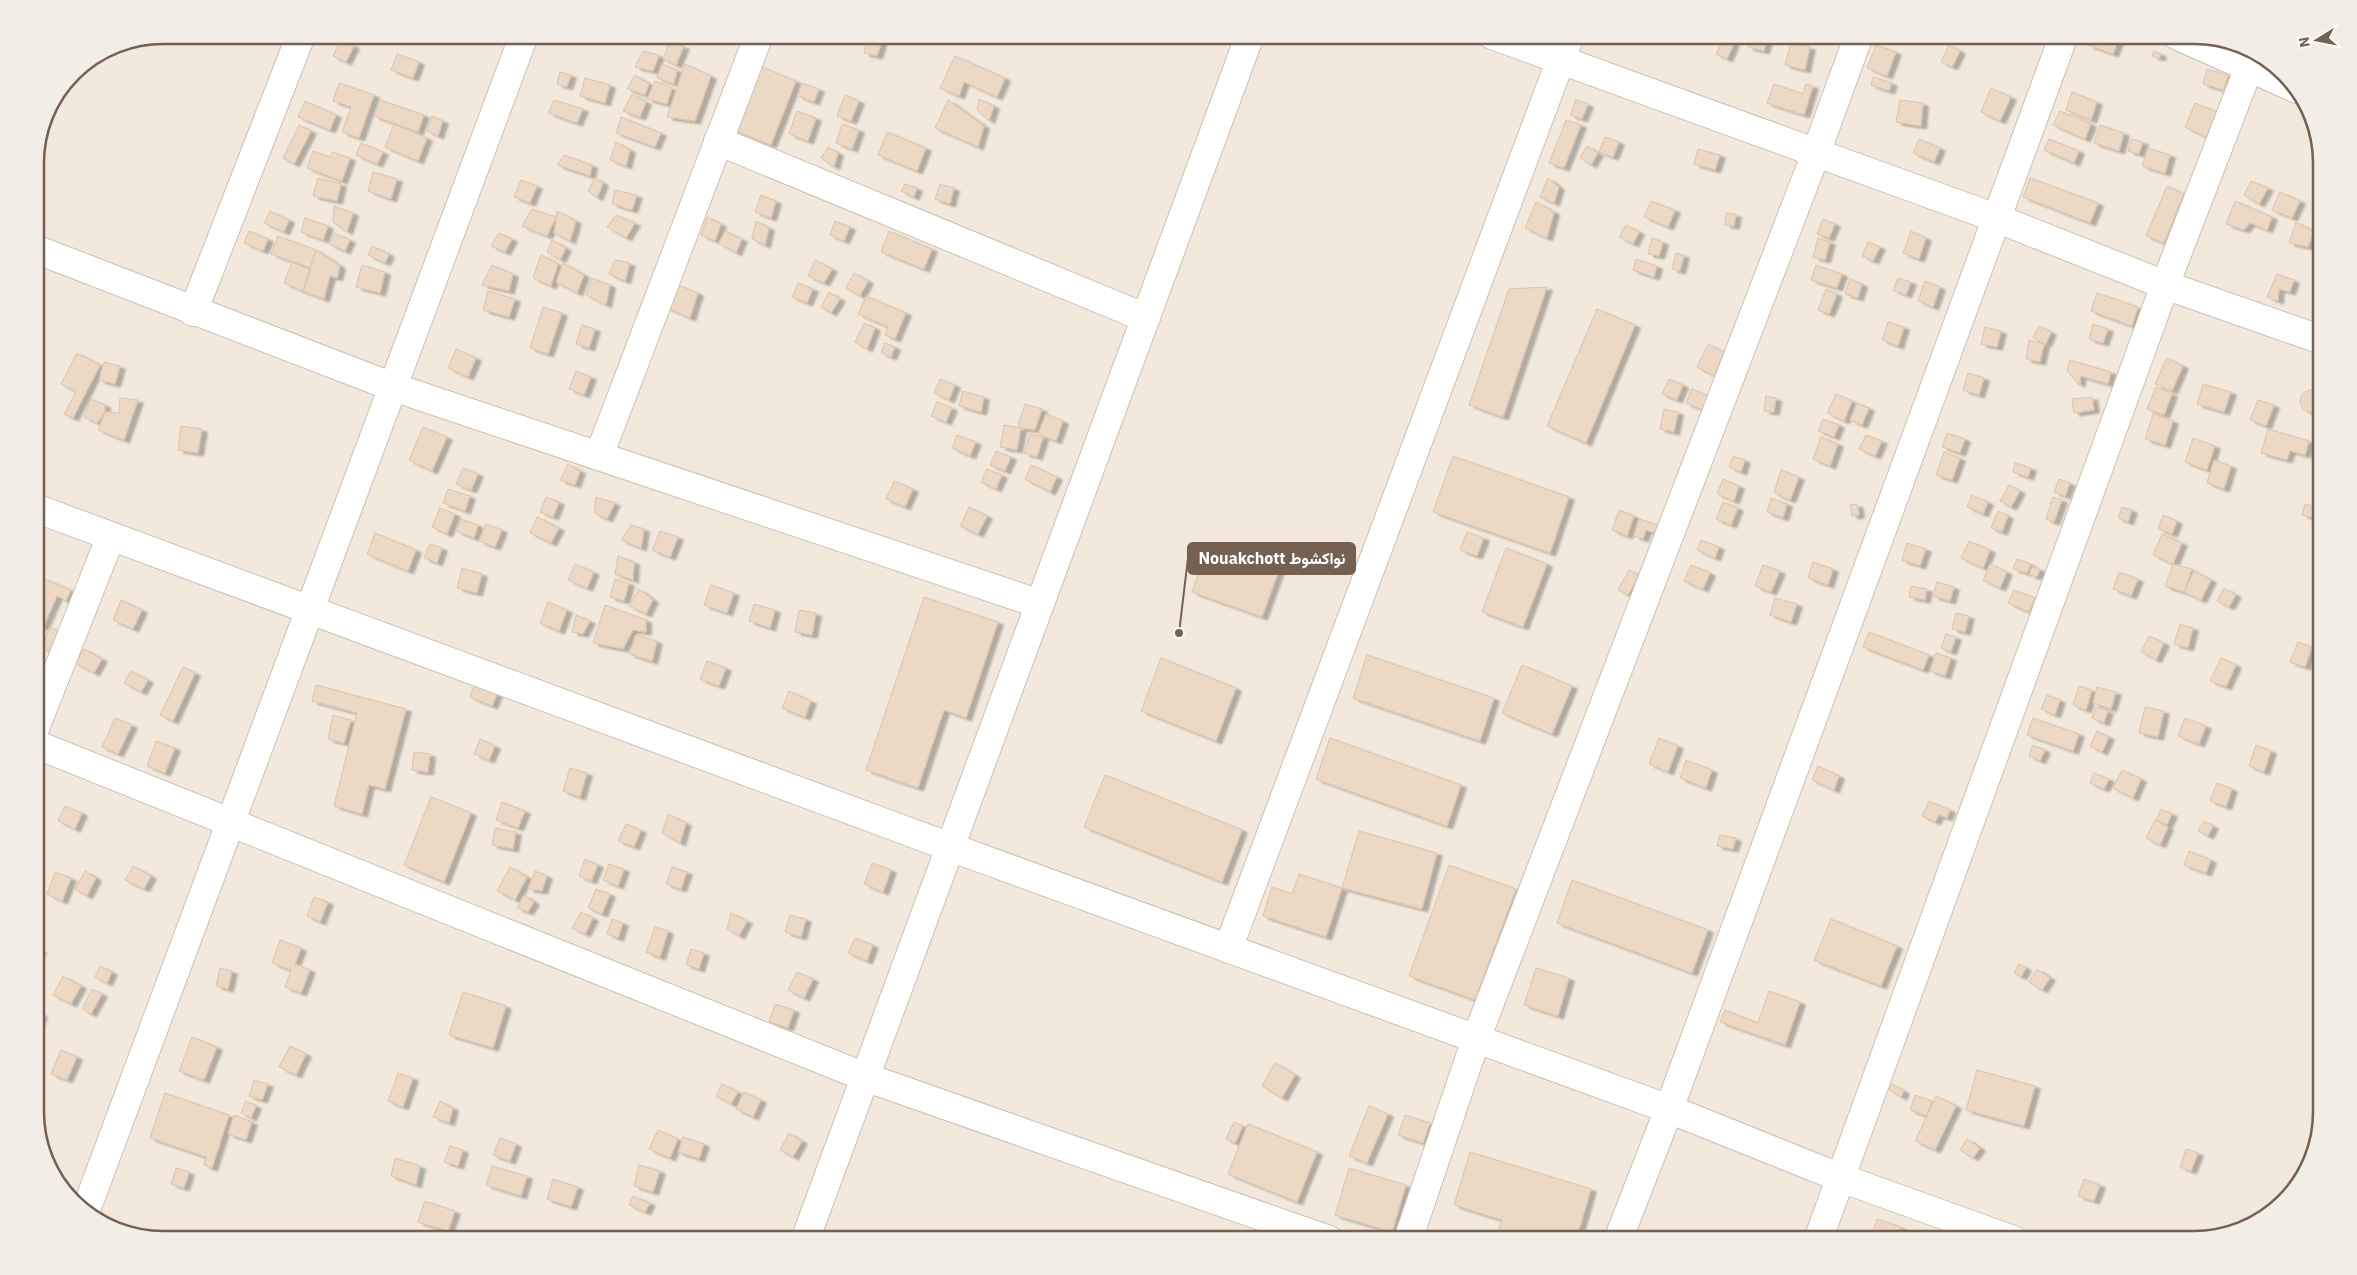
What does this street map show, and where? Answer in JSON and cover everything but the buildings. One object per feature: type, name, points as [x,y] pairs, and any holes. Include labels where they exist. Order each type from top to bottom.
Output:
[{"type":"street","points":[[193,312],[297,44]]},
{"type":"street","points":[[88,1205],[521,44]]},
{"type":"street","points":[[599,456],[756,44]]},
{"type":"street","points":[[808,1231],[1247,44]]},
{"type":"street","points":[[1517,44],[1996,218],[2165,285],[2313,337]]},
{"type":"street","points":[[1228,949],[1567,44]]},
{"type":"street","points":[[1411,1231],[1476,1039],[1816,153],[1856,44]]},
{"type":"street","points":[[1622,1231],[1669,1109],[2061,44]]},
{"type":"street","points":[[2204,44],[2252,60],[2273,73]]},
{"type":"street","points":[[1821,1231],[2165,285],[2252,60]]},
{"type":"street","points":[[718,142],[1146,318]]},
{"type":"street","points":[[44,254],[393,387],[1040,604]]},
{"type":"street","points":[[44,511],[950,847],[1669,1109],[1842,1178],[1962,1230]]},
{"type":"street","points":[[44,705],[111,536]]},
{"type":"street","points":[[44,748],[865,1077],[1296,1231]]},
{"type":"shaded area","points":[[155,44],[2202,44],[2233,50],[2247,56],[2273,73],[2293,97],[2307,124],[2313,155],[2313,1120],[2307,1151],[2301,1165],[2284,1191],[2273,1202],[2254,1215],[2225,1227],[2194,1231],[162,1231],[132,1227],[110,1219],[84,1202],[64,1178],[50,1151],[44,1120],[44,155],[48,132],[56,110],[68,90],[84,73],[103,60],[124,50]]},
{"type":"place","name":"Nouakchott نواكشوط","points":[[1179,633]]}]
